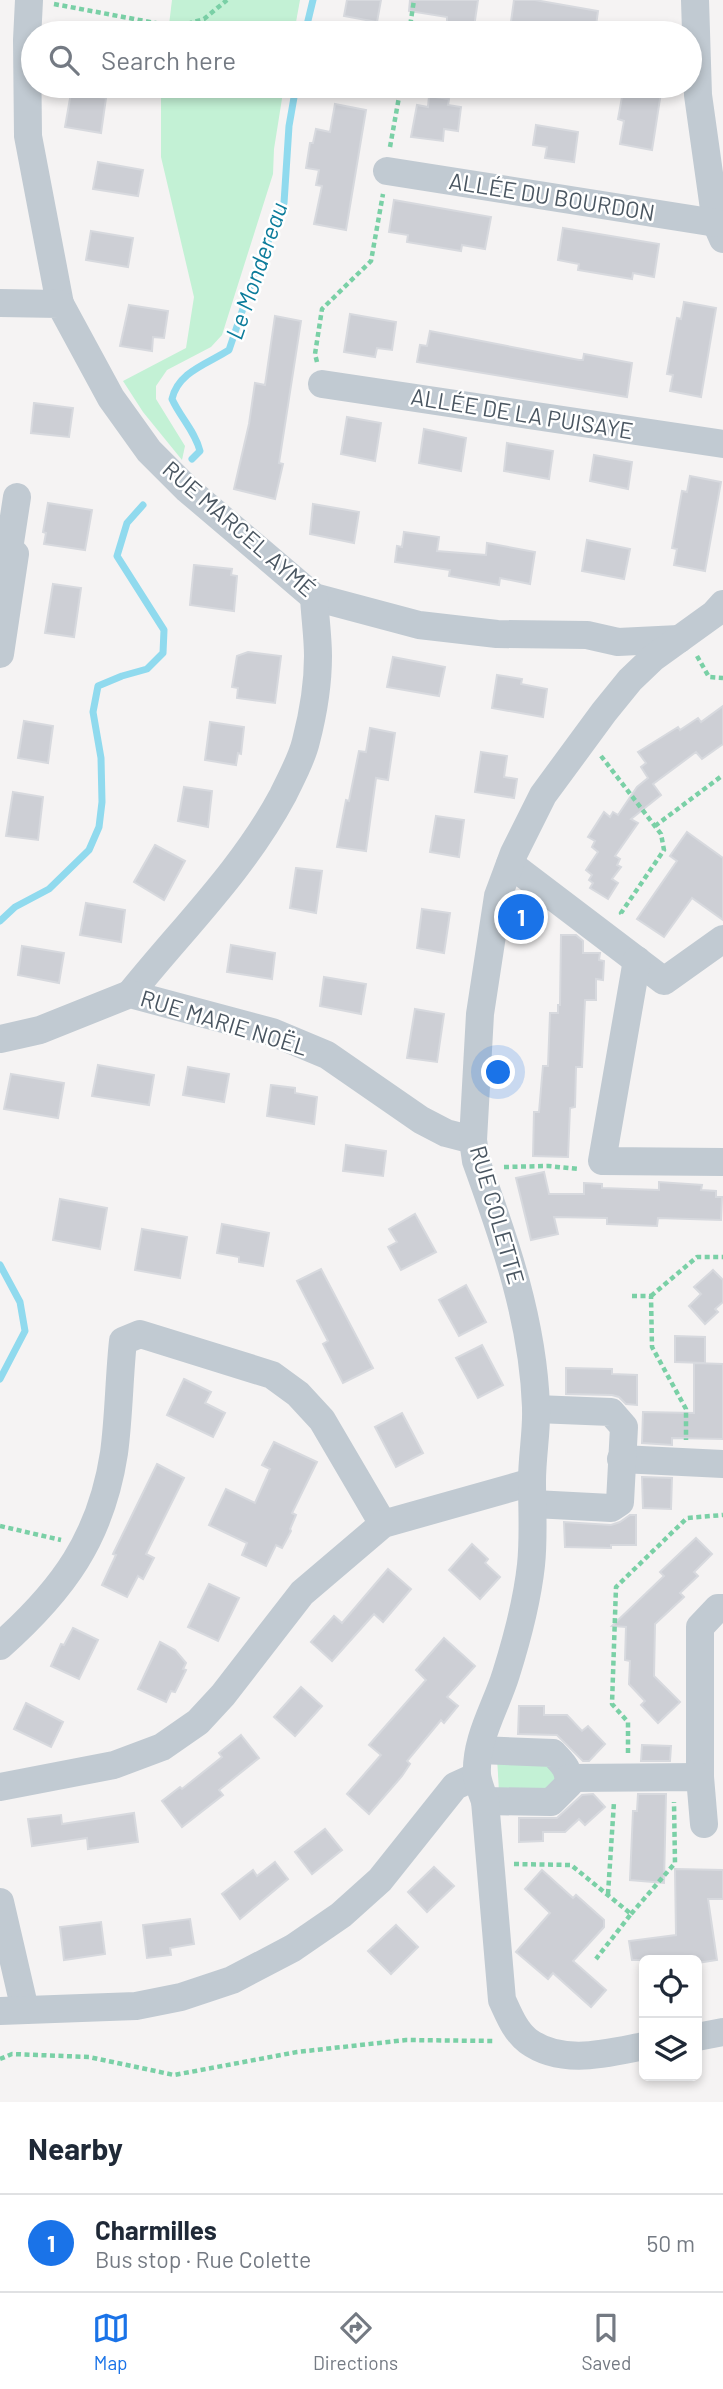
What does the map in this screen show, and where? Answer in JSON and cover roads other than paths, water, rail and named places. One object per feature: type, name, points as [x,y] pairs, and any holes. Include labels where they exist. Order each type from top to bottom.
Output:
[{"type":"street","points":[[695,0],[696,21]]},
{"type":"street","name":"RUE MARCEL AYMÉ","points":[[31,21],[36,1]]},
{"type":"street","name":"RUE MARCEL AYMÉ","points":[[28,98],[28,136],[60,304],[111,398],[149,450],[187,489],[314,597],[419,625],[497,634],[587,635],[618,642],[689,647],[723,618]]},
{"type":"street","points":[[698,98],[720,231]]},
{"type":"street","name":"ALLÉE DU BOURDON","points":[[387,171],[720,231]]},
{"type":"street","points":[[0,303],[60,304]]},
{"type":"street","name":"ALLÉE DE LA PUISAYE","points":[[322,384],[723,444]]},
{"type":"street","points":[[0,654],[15,554],[4,549],[17,497]]},
{"type":"street","points":[[131,994],[244,858],[270,820],[288,784],[306,744],[314,700],[318,656],[314,597]]},
{"type":"street","name":"RUE COLETTE","points":[[639,2047],[586,2057],[551,2051],[528,2041],[512,2022],[502,2000],[480,1776],[489,1714],[505,1677],[521,1621],[531,1566],[537,1409],[532,1354],[520,1291],[476,1154],[480,1014],[498,896],[510,864],[544,795],[630,680],[653,658],[689,647],[723,604]]},
{"type":"street","points":[[510,864],[664,981],[723,939]]},
{"type":"street","points":[[637,960],[602,1161],[723,1163]]},
{"type":"street","name":"RUE MARIE NOËL","points":[[0,1039],[40,1030],[131,994],[272,1032],[327,1055],[421,1120],[476,1154]]},
{"type":"street","points":[[0,1646],[26,1623],[59,1586],[85,1546],[102,1508],[114,1452],[123,1341],[140,1334],[272,1375],[298,1394],[322,1420],[383,1524]]},
{"type":"street","points":[[0,1787],[114,1765],[162,1747],[198,1722],[223,1695],[303,1593],[383,1524],[533,1493],[611,1508],[620,1502],[624,1427],[611,1412],[537,1409]]},
{"type":"street","points":[[621,1459],[723,1464]]},
{"type":"street","points":[[704,1824],[687,1777],[711,1692],[700,1627],[718,1608],[723,1608]]},
{"type":"street","points":[[0,1902],[13,2010],[136,2006],[181,1997],[232,1980],[293,1948],[341,1915],[380,1880],[455,1786],[480,1776],[553,1753],[568,1769],[569,1784],[551,1802],[480,1776]]},
{"type":"street","points":[[569,1778],[687,1777]]},
{"type":"street","points":[[702,2036],[723,2032]]},
{"type":"waterway","name":"Le Mondereau","points":[[308,21],[313,0]]},
{"type":"waterway","name":"Le Mondereau","points":[[192,459],[200,451],[198,444],[172,399],[175,390],[187,375],[229,350],[254,276],[284,203],[289,126],[294,98]]},
{"type":"waterway","name":"Le Mondereau","points":[[0,921],[15,907],[49,889],[89,850],[99,827],[102,802],[101,758],[93,712],[98,686],[147,669],[163,653],[164,630],[117,556],[127,523],[143,505]]},
{"type":"waterway","name":"Le Mondereau","points":[[0,1265],[20,1302],[25,1331],[0,1379]]},
{"type":"place","name":"Charmilles","points":[[521,917]]}]
